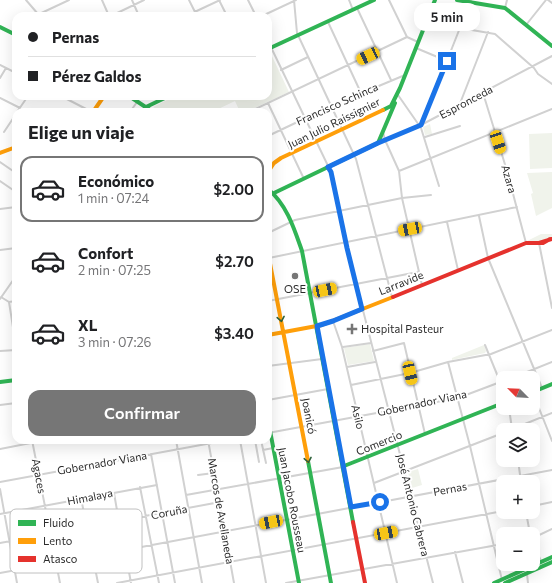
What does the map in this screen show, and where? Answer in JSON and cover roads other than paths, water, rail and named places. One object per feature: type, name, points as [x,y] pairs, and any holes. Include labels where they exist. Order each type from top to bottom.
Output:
[{"type":"street","points":[[26,0],[34,12]]},
{"type":"street","points":[[42,12],[68,0]]},
{"type":"street","points":[[102,0],[108,12]]},
{"type":"street","points":[[132,0],[137,12]]},
{"type":"street","points":[[119,12],[144,0]]},
{"type":"street","points":[[189,0],[195,12],[219,0],[225,12]]},
{"type":"street","points":[[248,0],[254,12]]},
{"type":"street","points":[[270,12],[294,0],[298,35],[354,154],[392,297]]},
{"type":"street","points":[[349,0],[391,80]]},
{"type":"street","points":[[272,48],[374,0]]},
{"type":"street","points":[[389,0],[407,37],[418,42]]},
{"type":"street","points":[[365,583],[302,251],[291,222],[274,193],[378,143],[435,0]]},
{"type":"street","points":[[457,0],[505,8],[552,46]]},
{"type":"street","points":[[505,8],[507,0]]},
{"type":"street","points":[[526,25],[547,0],[552,3]]},
{"type":"street","points":[[421,126],[470,1]]},
{"type":"street","points":[[328,22],[361,93]]},
{"type":"street","points":[[0,27],[12,34]]},
{"type":"street","points":[[460,28],[488,32],[497,36],[532,66],[538,74],[552,84]]},
{"type":"street","points":[[459,106],[488,32]]},
{"type":"street","points":[[258,108],[407,37]]},
{"type":"street","points":[[416,48],[447,61]]},
{"type":"street","name":"José Antonio Cabrera","points":[[272,52],[282,70],[331,172],[362,309],[433,583]]},
{"type":"street","name":"Espronceda","points":[[378,143],[421,126],[552,56]]},
{"type":"street","points":[[282,70],[308,57]]},
{"type":"street","points":[[0,65],[12,71]]},
{"type":"street","points":[[0,78],[6,68]]},
{"type":"street","name":"Francisco Schinca","points":[[272,134],[331,106],[405,75]]},
{"type":"street","name":"Juan Julio Raissignier","points":[[272,167],[278,160],[391,106],[400,88]]},
{"type":"street","points":[[398,94],[421,126],[439,186]]},
{"type":"street","name":"Azara","points":[[483,94],[517,207],[526,243]]},
{"type":"street","points":[[0,98],[20,108],[25,100]]},
{"type":"street","points":[[71,100],[86,108]]},
{"type":"street","points":[[134,100],[146,107],[161,100]]},
{"type":"street","points":[[133,108],[137,102]]},
{"type":"street","points":[[268,103],[270,108]]},
{"type":"street","points":[[399,171],[552,109]]},
{"type":"street","points":[[272,112],[304,179]]},
{"type":"street","points":[[4,132],[12,120]]},
{"type":"street","points":[[424,138],[460,126]]},
{"type":"street","points":[[383,132],[399,171],[402,198],[422,285]]},
{"type":"street","points":[[0,153],[12,148]]},
{"type":"street","points":[[0,162],[12,170]]},
{"type":"street","points":[[0,181],[12,189]]},
{"type":"street","points":[[272,231],[291,222],[339,211],[402,198],[431,195]]},
{"type":"street","points":[[272,256],[479,216],[517,207]]},
{"type":"street","points":[[0,209],[12,208]]},
{"type":"street","points":[[479,216],[488,258],[542,388],[552,384]]},
{"type":"street","points":[[447,222],[458,270]]},
{"type":"street","name":"Larravide","points":[[272,334],[317,326],[333,321],[531,241],[542,243],[551,239]]},
{"type":"street","points":[[539,243],[552,308]]},
{"type":"street","points":[[0,250],[12,248]]},
{"type":"street","name":"Joanicó","points":[[272,270],[331,583]]},
{"type":"street","points":[[272,300],[418,272]]},
{"type":"street","points":[[12,282],[1,298],[9,302],[12,302]]},
{"type":"street","points":[[9,302],[12,321]]},
{"type":"street","name":"Asilo","points":[[333,321],[347,367],[397,583]]},
{"type":"street","points":[[351,385],[410,373],[448,362],[489,354],[552,330]]},
{"type":"street","points":[[342,347],[371,342]]},
{"type":"street","points":[[373,351],[404,344],[426,434]]},
{"type":"street","points":[[485,345],[497,371]]},
{"type":"street","points":[[0,351],[12,350]]},
{"type":"street","points":[[272,365],[323,358]]},
{"type":"street","points":[[347,367],[376,362]]},
{"type":"street","points":[[448,362],[503,581]]},
{"type":"street","points":[[529,371],[552,362]]},
{"type":"street","points":[[0,382],[12,380]]},
{"type":"street","name":"Gobernador Viana","points":[[272,432],[418,404],[458,398],[496,384]]},
{"type":"street","points":[[272,399],[329,389]]},
{"type":"street","points":[[0,405],[12,404]]},
{"type":"street","name":"Comercio","points":[[186,495],[344,466],[496,407]]},
{"type":"street","points":[[540,410],[552,441]]},
{"type":"street","points":[[529,423],[552,413]]},
{"type":"street","points":[[374,483],[496,436]]},
{"type":"street","points":[[0,449],[20,444]]},
{"type":"street","name":"Agaces","points":[[33,444],[46,509]]},
{"type":"street","points":[[177,444],[202,583]]},
{"type":"street","name":"Gobernador Viana","points":[[0,482],[204,444]]},
{"type":"street","name":"Marcos de Avellaneda","points":[[209,444],[234,583]]},
{"type":"street","points":[[241,444],[266,583]]},
{"type":"street","points":[[256,444],[258,462]]},
{"type":"street","points":[[262,444],[266,463]]},
{"type":"street","name":"Juan Jacobo Rousseau","points":[[272,444],[298,582]]},
{"type":"street","points":[[263,450],[273,448]]},
{"type":"street","points":[[151,454],[175,583]]},
{"type":"street","name":"Pernas","points":[[525,475],[552,470]]},
{"type":"street","points":[[198,476],[214,473]]},
{"type":"street","name":"Pernas","points":[[142,547],[496,481]]},
{"type":"street","name":"Himalaya","points":[[25,509],[157,485]]},
{"type":"street","points":[[140,487],[159,583]]},
{"type":"street","points":[[0,489],[10,541]]},
{"type":"street","points":[[114,492],[117,509]]},
{"type":"street","points":[[81,498],[83,509]]},
{"type":"street","name":"Coruña","points":[[142,517],[220,502]]},
{"type":"street","points":[[540,505],[552,502]]},
{"type":"street","name":"Himalaya","points":[[0,514],[10,512]]},
{"type":"street","points":[[117,583],[131,582],[200,567],[496,512]]},
{"type":"street","points":[[540,535],[552,529]]},
{"type":"street","name":"Coruña","points":[[0,543],[10,541]]},
{"type":"street","points":[[286,583],[494,546]]},
{"type":"street","points":[[455,552],[463,583]]},
{"type":"street","points":[[503,581],[552,557]]},
{"type":"street","points":[[494,583],[527,573],[552,562]]},
{"type":"street","points":[[0,573],[10,571]]},
{"type":"street","points":[[16,573],[18,583]]},
{"type":"street","name":"Agaces","points":[[58,573],[60,583]]},
{"type":"street","points":[[96,573],[98,583]]},
{"type":"street","points":[[527,573],[528,583]]},
{"type":"place","name":"OSE","points":[[295,276]]},
{"type":"place","name":"Hospital Pasteur","points":[[352,329]]}]
